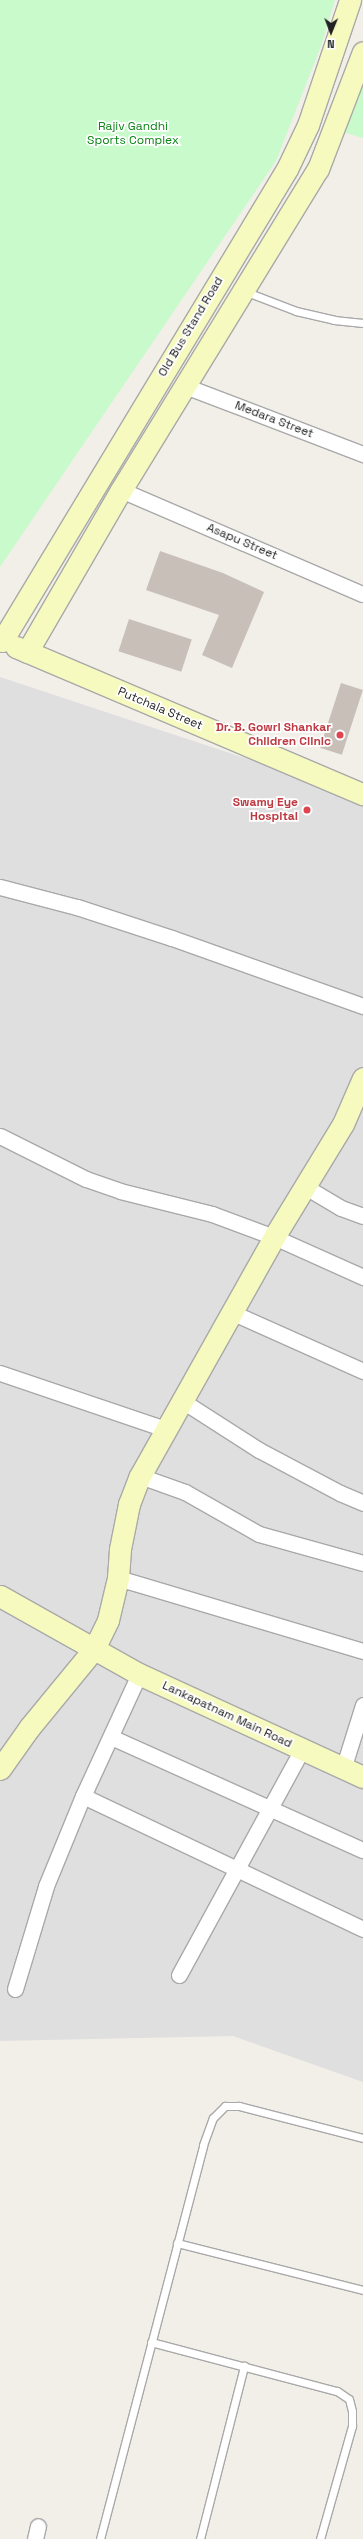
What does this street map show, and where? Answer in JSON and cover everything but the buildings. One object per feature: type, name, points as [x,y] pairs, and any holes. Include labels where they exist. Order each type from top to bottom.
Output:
[{"type":"main road","name":"Old Bus Stand Road","points":[[1,640],[287,169],[308,125],[350,0]]},
{"type":"main road","points":[[27,652],[121,490],[318,169],[363,52]]},
{"type":"main road","points":[[308,125],[332,135]]},
{"type":"main road","name":"Putchala Street","points":[[1,640],[363,794]]},
{"type":"main road","points":[[0,1769],[29,1728],[94,1649],[108,1620],[118,1578],[120,1549],[129,1504],[140,1476],[181,1400],[274,1237],[343,1124],[363,1078]]},
{"type":"main road","name":"Lankapatnam Main Road","points":[[0,1596],[139,1674],[363,1777]]},
{"type":"street","name":"Medara Street","points":[[185,386],[363,454]]},
{"type":"street","name":"Asapu Street","points":[[121,490],[363,594]]},
{"type":"street","points":[[0,887],[77,907],[172,938],[363,1006]]},
{"type":"street","points":[[0,1136],[86,1179],[120,1190],[212,1214],[274,1237],[363,1277]]},
{"type":"street","points":[[304,1186],[340,1208],[363,1216]]},
{"type":"street","points":[[231,1312],[363,1371]]},
{"type":"street","points":[[0,1373],[165,1429]]},
{"type":"street","points":[[181,1400],[259,1450],[340,1494],[363,1503]]},
{"type":"street","points":[[140,1476],[185,1492],[260,1534],[363,1563]]},
{"type":"street","points":[[118,1578],[363,1651]]},
{"type":"street","points":[[15,1989],[46,1886],[83,1796],[139,1674]]},
{"type":"street","points":[[343,1769],[363,1705]]},
{"type":"street","points":[[111,1737],[363,1850]]},
{"type":"street","points":[[179,1975],[302,1749]]},
{"type":"street","points":[[83,1796],[363,1929]]},
{"type":"lane","points":[[244,291],[296,311],[334,320],[363,323]]},
{"type":"lane","points":[[100,2539],[203,2145],[213,2118],[225,2106],[239,2106],[277,2114],[363,2138]]},
{"type":"lane","points":[[177,2243],[363,2290]]},
{"type":"lane","points":[[151,2342],[337,2391],[348,2399],[352,2411],[352,2426],[320,2539]]},
{"type":"lane","points":[[200,2539],[244,2366]]},
{"type":"shaded area","points":[[0,677],[363,797],[363,2082],[233,2036],[0,2041]]},
{"type":"green space","name":"Rajiv Gandhi Sports Complex","points":[[0,0],[335,0],[321,46],[276,161],[0,567]]},
{"type":"green space","points":[[363,61],[363,138],[340,131]]},
{"type":"place","name":"Dr. B. Gowri Shankar Children Clinic","points":[[340,735]]},
{"type":"place","name":"Swamy Eye Hospital","points":[[307,810]]}]
